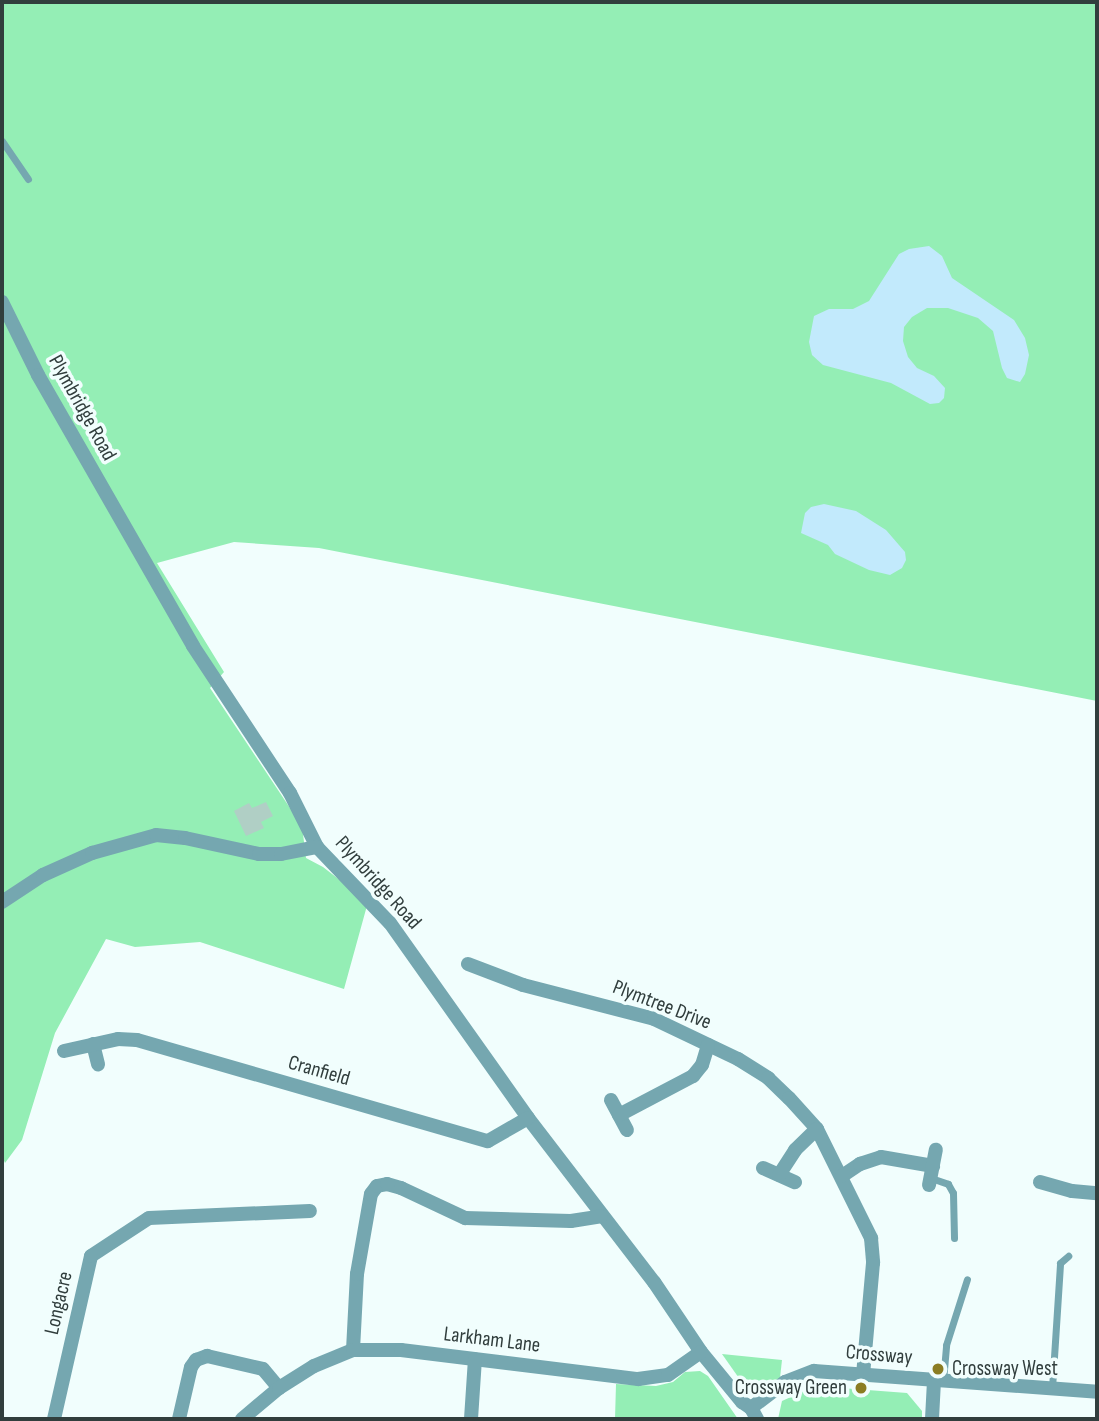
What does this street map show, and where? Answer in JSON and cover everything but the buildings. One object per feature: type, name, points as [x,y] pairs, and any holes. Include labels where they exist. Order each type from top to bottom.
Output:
[{"type":"street","name":"Plymbridge Road","points":[[2,302],[38,375],[192,646],[290,793],[317,847],[390,923],[528,1118],[654,1282],[701,1352],[754,1414]]},
{"type":"street","points":[[2,902],[43,875],[92,853],[156,835],[185,838],[258,854],[281,854],[317,847]]},
{"type":"street","name":"Plymtree Drive","points":[[468,964],[523,985],[654,1019],[768,1078],[817,1129],[866,1226],[872,1251],[863,1376]]},
{"type":"street","name":"Cranfield","points":[[64,1051],[118,1039],[137,1040],[469,1138],[488,1141],[528,1118]]},
{"type":"street","points":[[93,1044],[98,1064]]},
{"type":"street","points":[[619,1115],[693,1076],[702,1065],[708,1045]]},
{"type":"street","points":[[611,1100],[628,1129]]},
{"type":"street","points":[[779,1175],[795,1150],[817,1129]]},
{"type":"street","points":[[842,1176],[860,1164],[881,1157],[931,1176],[936,1150]]},
{"type":"street","points":[[763,1168],[795,1182]]},
{"type":"street","points":[[1040,1182],[1072,1191],[1097,1193]]},
{"type":"street","points":[[353,1350],[357,1275],[371,1194],[377,1186],[387,1184],[401,1188],[465,1218],[571,1221],[601,1216]]},
{"type":"street","name":"Longacre","points":[[54,1419],[91,1256],[149,1218],[310,1211]]},
{"type":"street","name":"Larkham Lane","points":[[242,1419],[279,1388],[314,1366],[353,1350],[401,1350],[654,1379],[668,1375],[701,1352]]},
{"type":"street","points":[[179,1419],[191,1367],[196,1360],[207,1356],[262,1369],[279,1388]]},
{"type":"street","points":[[471,1419],[475,1359]]},
{"type":"street","name":"Crossway","points":[[754,1414],[785,1382],[814,1371],[1097,1392]]},
{"type":"street","points":[[932,1419],[938,1381]]},
{"type":"lane","points":[[2,141],[28,179]]},
{"type":"lane","points":[[931,1176],[947,1184],[953,1193],[954,1238]]},
{"type":"lane","points":[[1052,1389],[1060,1263],[1068,1255]]},
{"type":"lane","points":[[938,1381],[946,1345],[967,1279]]},
{"type":"green space","points":[[2,2],[1097,2],[1097,701],[319,548],[234,542],[157,563],[224,672],[210,688],[302,826],[306,858],[323,867],[368,902],[344,989],[200,942],[135,947],[106,939],[55,1033],[22,1140],[5,1163],[2,1156]]},
{"type":"green space","points":[[722,1354],[782,1360],[780,1378],[756,1395],[748,1391]]},
{"type":"green space","points":[[700,1371],[708,1376],[738,1419],[615,1419],[616,1384],[656,1386],[673,1382],[685,1372]]},
{"type":"green space","points":[[815,1386],[907,1393],[922,1411],[922,1419],[778,1419],[782,1401]]},
{"type":"water","points":[[929,246],[942,256],[952,278],[1014,320],[1025,338],[1029,355],[1025,374],[1020,382],[1007,378],[993,331],[978,318],[948,308],[927,308],[912,317],[904,327],[903,341],[908,357],[917,368],[934,376],[945,388],[944,398],[939,403],[930,404],[891,383],[823,365],[812,355],[809,342],[814,316],[829,309],[853,309],[869,301],[899,254],[909,249]]},
{"type":"water","points":[[824,504],[856,511],[886,530],[905,552],[906,560],[902,568],[890,575],[869,570],[835,554],[828,545],[801,533],[805,513],[811,507]]},
{"type":"place","name":"Crossway West","points":[[938,1369]]},
{"type":"place","name":"Crossway Green","points":[[861,1388]]}]
